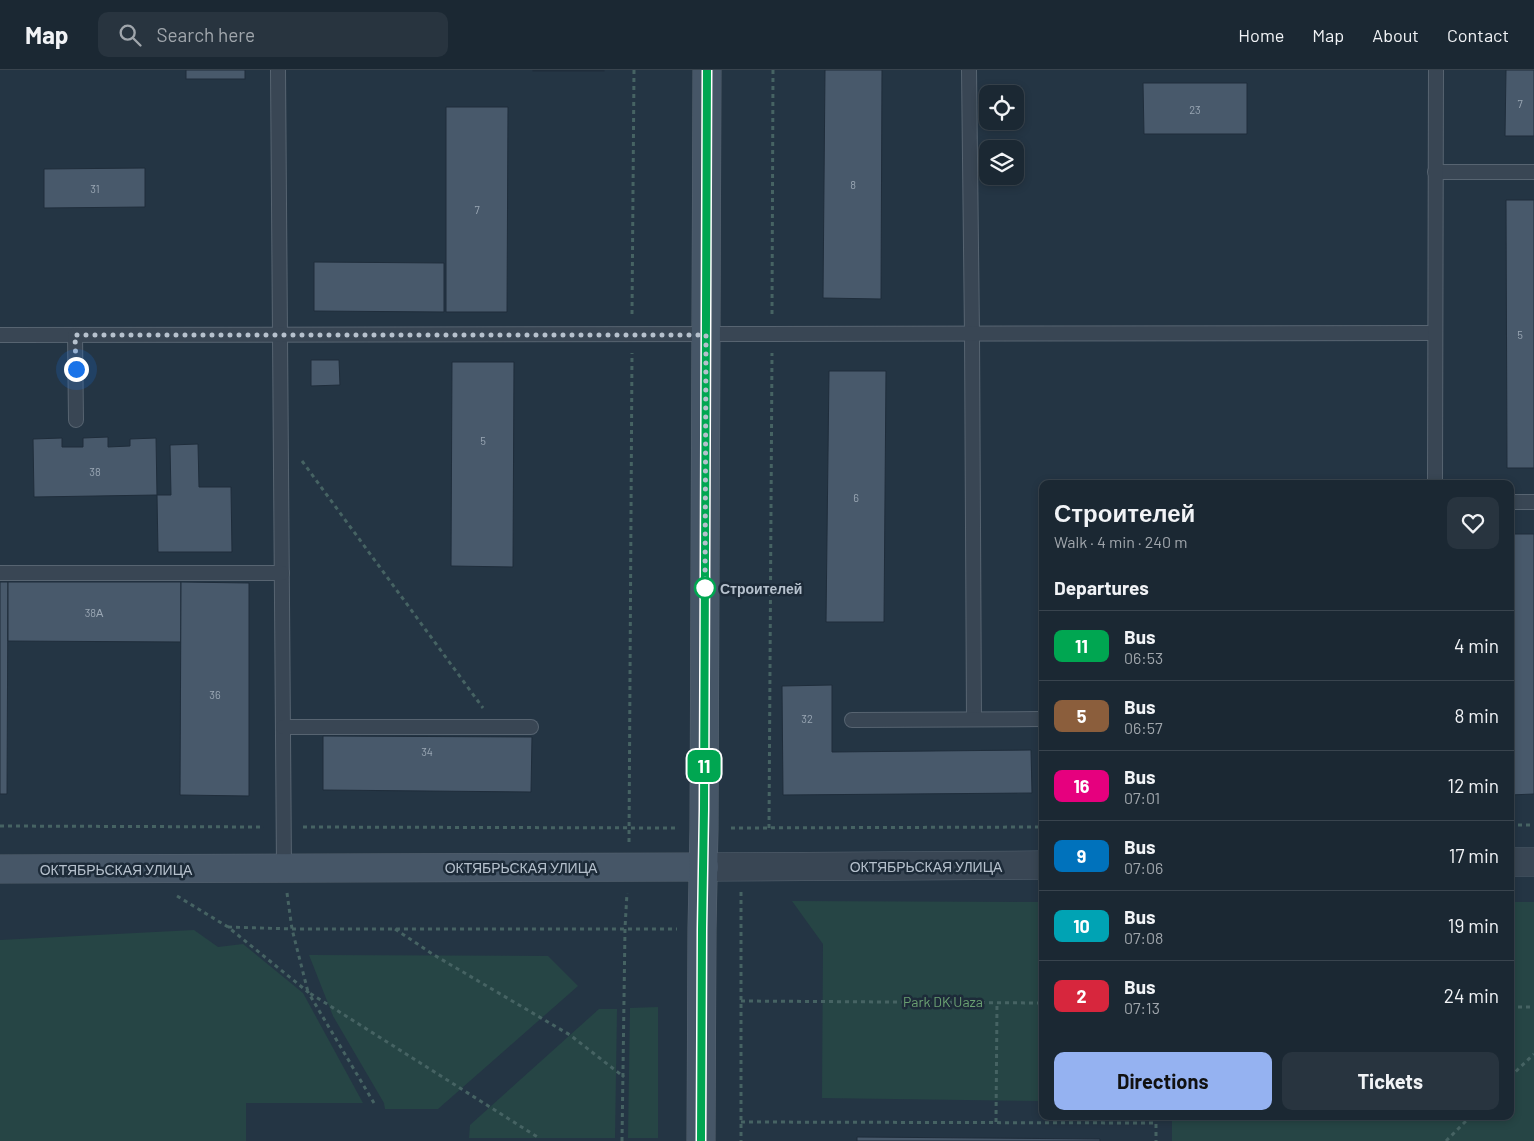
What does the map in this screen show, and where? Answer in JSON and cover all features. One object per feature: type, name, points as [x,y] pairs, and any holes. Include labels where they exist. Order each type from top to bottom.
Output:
[{"type":"main road","points":[[701,1141],[704,867],[706,70]]},
{"type":"main road","name":"ОКТЯБРЬСКАЯ УЛИЦА","points":[[0,869],[704,867]]},
{"type":"street","points":[[1514,862],[1534,862]]},
{"type":"street","name":"ОКТЯБРЬСКАЯ УЛИЦА","points":[[704,867],[1039,865]]},
{"type":"lane","points":[[278,70],[284,868]]},
{"type":"lane","points":[[969,70],[974,720]]},
{"type":"lane","points":[[1435,480],[1436,70]]},
{"type":"lane","points":[[1436,172],[1534,172]]},
{"type":"lane","points":[[0,335],[1435,334]]},
{"type":"lane","points":[[75,335],[76,420]]},
{"type":"lane","points":[[1514,502],[1534,502]]},
{"type":"lane","points":[[0,573],[282,573]]},
{"type":"lane","points":[[852,720],[1039,719]]},
{"type":"lane","points":[[283,727],[531,727]]},
{"type":"path","points":[[622,1141],[625,928],[629,867],[634,70]]},
{"type":"path","points":[[769,828],[773,70]]},
{"type":"path","points":[[281,432],[496,727]]},
{"type":"path","points":[[1514,825],[1534,825]]},
{"type":"path","points":[[0,826],[629,829],[1039,827]]},
{"type":"path","points":[[741,867],[741,1141]]},
{"type":"path","points":[[284,868],[292,929],[308,992],[374,1103]]},
{"type":"path","points":[[173,893],[228,927],[308,992],[539,1138]]},
{"type":"path","points":[[228,927],[292,929],[702,929]]},
{"type":"path","points":[[394,928],[434,955],[570,1035],[624,1077]]},
{"type":"path","points":[[741,1001],[1039,1003]]},
{"type":"path","points":[[996,1122],[998,1003]]},
{"type":"path","points":[[1514,1007],[1534,1007]]},
{"type":"path","points":[[1514,1073],[1534,1054]]},
{"type":"path","points":[[1446,1141],[1467,1120]]},
{"type":"path","points":[[741,1122],[1156,1123],[1156,1141]]},
{"type":"green space","name":"Park DK Uaza","points":[[792,901],[1039,902],[1039,1101],[822,1098],[823,944]]},
{"type":"green space","points":[[1514,902],[1534,902],[1534,1141],[1172,1141],[1172,1120],[1514,1120]]},
{"type":"green space","points":[[194,930],[218,947],[243,944],[303,993],[363,1103],[246,1103],[246,1141],[0,1141],[0,940]]},
{"type":"green space","points":[[309,955],[548,956],[578,986],[438,1109],[385,1109],[384,1103],[333,1016]]},
{"type":"green space","points":[[658,1007],[658,1138],[628,1138],[630,1008]]},
{"type":"green space","points":[[599,1009],[617,1009],[615,1138],[469,1138],[470,1125]]},
{"type":"building","points":[[186,70],[245,70],[245,79],[186,79]]},
{"type":"building","points":[[604,70],[604,71],[533,71]]},
{"type":"building","points":[[825,70],[882,70],[881,299],[823,298]]},
{"type":"building","points":[[1506,70],[1534,70],[1534,136],[1505,136]]},
{"type":"building","points":[[1143,83],[1247,83],[1247,134],[1144,134]]},
{"type":"building","points":[[446,107],[508,107],[507,312],[446,312]]},
{"type":"building","points":[[145,168],[145,207],[44,208],[44,169]]},
{"type":"building","points":[[1506,200],[1534,200],[1534,468],[1507,468]]},
{"type":"building","points":[[314,262],[444,263],[444,312],[314,311]]},
{"type":"building","points":[[311,360],[339,360],[340,385],[311,386]]},
{"type":"building","points":[[452,362],[514,362],[513,567],[451,566]]},
{"type":"building","points":[[829,371],[886,371],[884,622],[826,622]]},
{"type":"building","points":[[108,437],[108,447],[130,446],[130,439],[156,438],[157,495],[34,497],[33,439],[62,438],[62,447],[83,447],[83,438]]},
{"type":"building","points":[[198,444],[199,487],[231,487],[232,552],[158,552],[157,495],[171,495],[170,445]]},
{"type":"building","points":[[1514,534],[1534,534],[1534,794],[1514,795]]},
{"type":"building","points":[[0,582],[8,582],[7,794],[0,794]]},
{"type":"building","points":[[8,582],[181,582],[181,642],[8,641]]},
{"type":"building","points":[[181,582],[249,583],[249,796],[180,795]]},
{"type":"building","points":[[832,685],[832,752],[1031,750],[1032,793],[783,795],[782,686]]},
{"type":"building","points":[[323,736],[532,737],[531,792],[323,790]]},
{"type":"building","points":[[857,1137],[1100,1139],[1100,1141],[857,1141]]},
{"type":"bus line","name":"11","points":[[701,1141],[707,70]]},
{"type":"place","name":"Строителей","points":[[705,588]]},
{"type":"route","points":[[76,369],[75,335],[706,335],[705,593],[705,588]]}]
